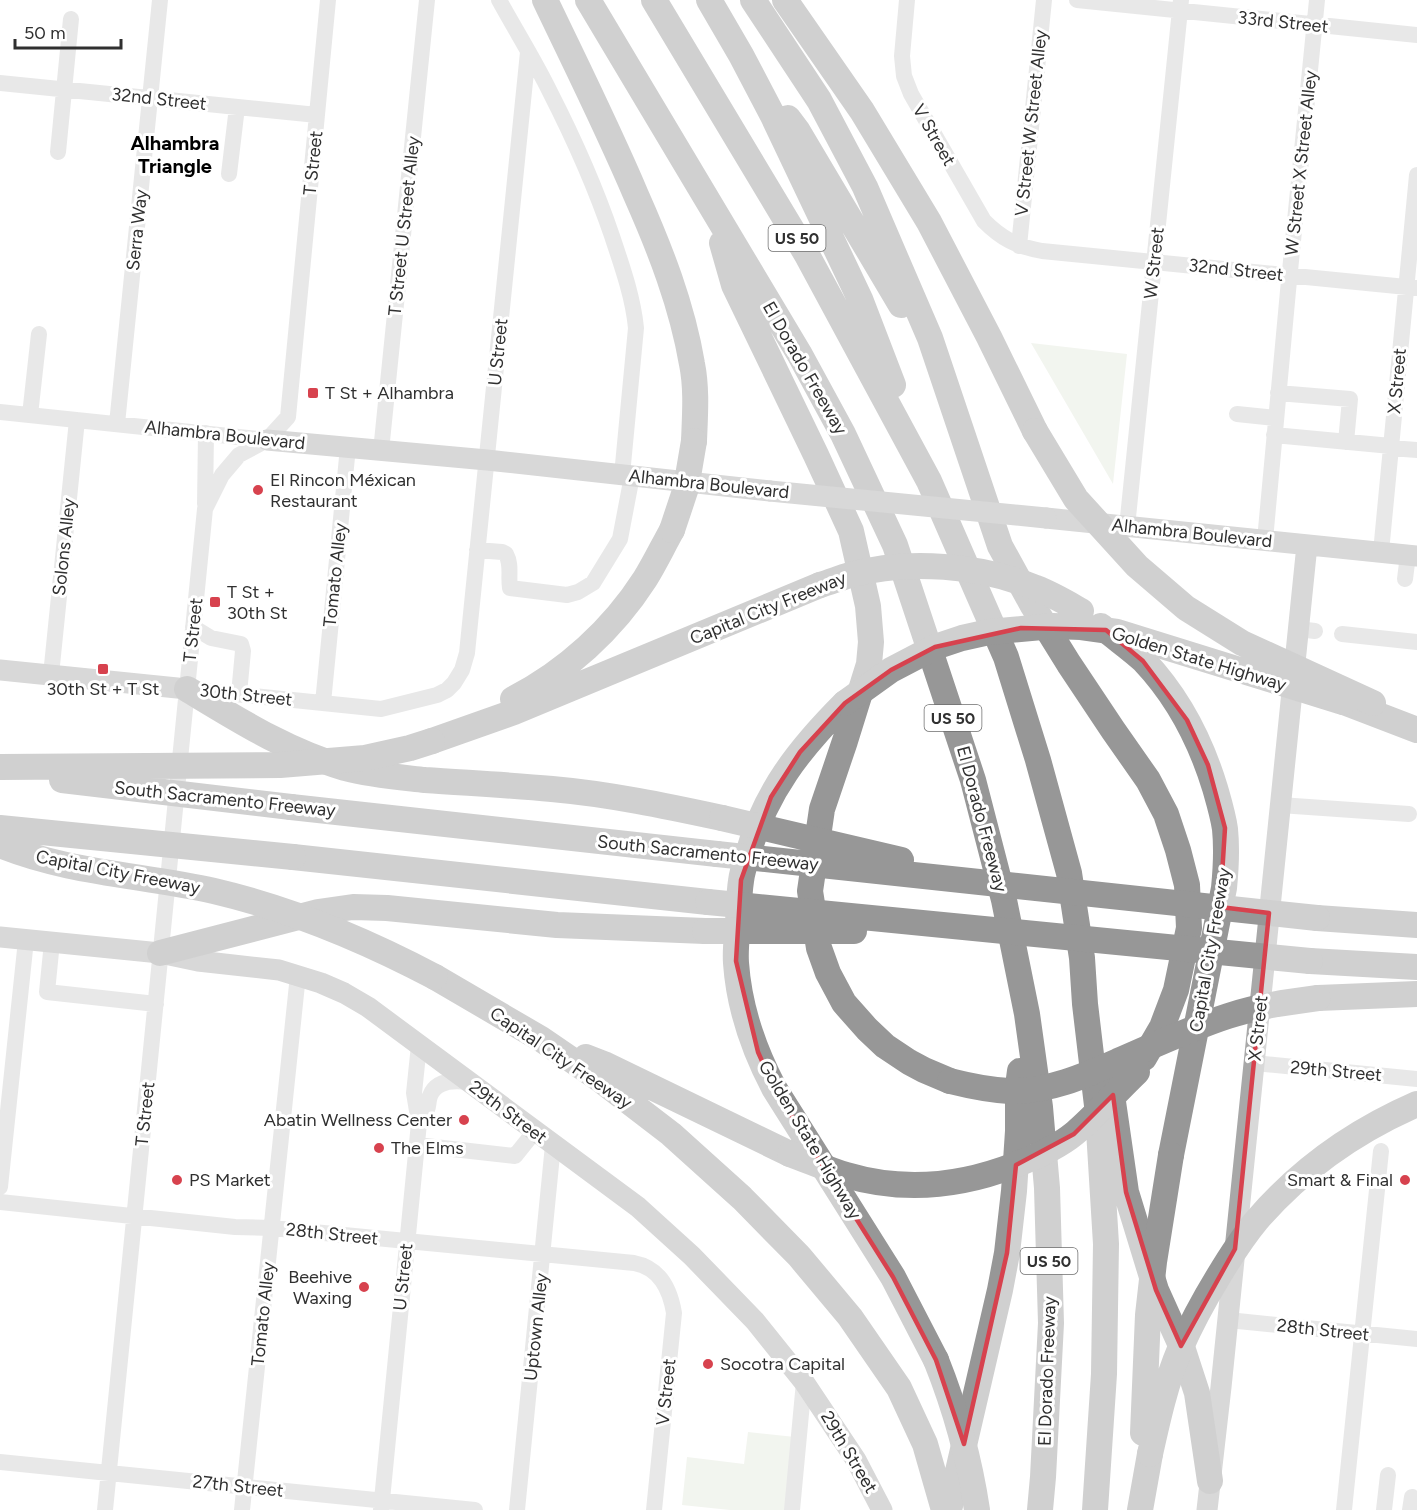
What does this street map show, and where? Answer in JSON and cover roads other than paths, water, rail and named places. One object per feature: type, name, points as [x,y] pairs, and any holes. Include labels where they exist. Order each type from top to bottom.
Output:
[{"type":"highway","points":[[0,767],[280,765],[365,759],[401,750],[432,741],[530,690],[574,660],[631,600],[646,578],[672,530],[686,488],[694,441],[696,408],[693,366],[683,320],[670,278],[646,218],[620,157],[546,0]]},
{"type":"highway","name":"El Dorado Freeway","points":[[588,0],[800,355],[843,434],[895,545],[973,780],[1004,900],[1027,1014],[1040,1107],[1047,1188],[1051,1301],[1040,1510]]},
{"type":"highway","name":"US 50","points":[[654,0],[807,255],[929,481],[1006,657],[1041,771],[1069,873],[1082,958],[1098,1114],[1106,1244],[1104,1374],[1095,1510]]},
{"type":"highway","points":[[709,0],[741,55],[772,116],[860,299],[929,481]]},
{"type":"highway","points":[[541,1039],[604,1064],[790,1154],[846,1175],[902,1185],[947,1184],[992,1174],[1048,1150],[1074,1134],[1137,1072],[1162,1027],[1176,990],[1189,928],[1187,885],[1166,814],[1148,780],[1069,664],[1033,606],[1000,546],[930,338],[865,187],[819,100],[753,0]]},
{"type":"highway","points":[[785,0],[862,111],[929,222],[1035,431],[1077,499],[1137,566],[1186,608],[1242,643],[1417,725]]},
{"type":"highway","points":[[741,55],[797,130],[898,300],[961,430]]},
{"type":"highway","points":[[712,208],[734,285],[851,531],[868,606],[871,642],[869,664],[822,809],[810,891],[819,948],[828,973],[844,1003],[867,1029],[885,1046],[924,1070],[950,1081],[978,1088],[1010,1091],[1046,1087],[1077,1079],[1188,1031],[1271,1004],[1318,998],[1417,994]]},
{"type":"highway","name":"Capital City Freeway","points":[[432,741],[544,700],[820,585],[852,575],[884,569],[961,568],[1014,580],[1036,588],[1082,611],[1143,661],[1187,720],[1208,765],[1225,828],[1226,858],[1224,888],[1171,1155],[1154,1262],[1149,1305],[1146,1454],[1139,1510]]},
{"type":"highway","name":"Golden State Highway","points":[[977,1510],[971,1472],[956,1412],[936,1360],[893,1277],[768,1076],[745,1014],[736,961],[741,880],[752,838],[771,797],[784,774],[817,731],[845,703],[891,670],[935,647],[962,638],[1021,628],[1081,627],[1118,632],[1343,702],[1417,730]]},
{"type":"highway","points":[[187,689],[286,747],[347,769],[379,776],[553,789],[632,800],[722,818],[1009,885]]},
{"type":"highway","name":"South Sacramento Freeway","points":[[0,773],[717,854],[1317,918],[1417,925]]},
{"type":"highway","points":[[0,828],[1010,932],[1310,961],[1417,967]]},
{"type":"highway","name":"Capital City Freeway","points":[[0,845],[16,852],[63,865],[212,891],[297,916],[394,955],[435,977],[541,1039],[598,1078],[670,1134],[742,1198],[799,1256],[850,1317],[890,1373],[908,1405],[925,1444],[947,1510]]},
{"type":"highway","points":[[160,953],[318,912],[353,907],[387,908],[557,925],[705,931],[1010,932]]},
{"type":"highway","points":[[1082,958],[1114,1099],[1126,1192],[1156,1290],[1183,1350],[1197,1394],[1210,1481]]},
{"type":"highway","points":[[947,1510],[1007,1253],[1018,1131],[1018,1086],[1027,1014]]},
{"type":"highway","points":[[1146,1454],[1180,1349],[1206,1297],[1235,1249],[1256,1221],[1287,1189],[1330,1152],[1388,1116],[1417,1104]]},
{"type":"main road","name":"Alhambra Boulevard","points":[[267,440],[487,460],[1412,556]]},
{"type":"main road","name":"X Street","points":[[1207,1510],[1280,805],[1306,630],[1306,545]]},
{"type":"main road","name":"30th Street","points":[[0,670],[187,689]]},
{"type":"main road","name":"29th Street","points":[[0,938],[160,953],[198,961],[279,970],[321,983],[368,1007],[638,1207],[692,1256],[755,1321],[804,1382],[856,1460],[882,1510]]},
{"type":"street","name":"Serra Way","points":[[117,424],[160,0]]},
{"type":"street","name":"T Street","points":[[105,1510],[205,509],[222,476],[240,455],[267,440],[288,417],[328,0]]},
{"type":"street","name":"T Street U Street Alley","points":[[381,451],[427,0]]},
{"type":"street","points":[[477,550],[506,554],[510,570],[510,588],[567,595],[578,592],[596,579],[620,539],[627,476],[636,328],[634,309],[601,204],[573,138],[500,0]]},
{"type":"street","name":"V Street","points":[[907,0],[902,56],[904,76],[911,94],[984,221],[1006,240],[1019,246]]},
{"type":"street","name":"V Street W Street Alley","points":[[1019,246],[1044,0]]},
{"type":"street","name":"33rd Street","points":[[1077,0],[1180,5],[1315,25],[1417,35]]},
{"type":"street","name":"W Street X Street Alley","points":[[1264,540],[1317,0]]},
{"type":"street","name":"W Street","points":[[1128,527],[1180,5]]},
{"type":"street","points":[[58,152],[71,19]]},
{"type":"street","name":"U Street","points":[[467,652],[528,52]]},
{"type":"street","name":"32nd Street","points":[[0,83],[317,115]]},
{"type":"street","points":[[229,174],[237,107]]},
{"type":"street","name":"X Street","points":[[1381,552],[1391,447],[1411,288],[1417,175]]},
{"type":"street","name":"32nd Street","points":[[1019,246],[1042,251],[1411,288]]},
{"type":"street","points":[[30,415],[39,334]]},
{"type":"street","points":[[1278,393],[1350,399],[1346,442]]},
{"type":"street","name":"Alhambra Boulevard","points":[[0,412],[267,440]]},
{"type":"street","points":[[1237,414],[1275,427],[1346,442],[1417,450]]},
{"type":"street","name":"Solons Alley","points":[[51,675],[77,420]]},
{"type":"street","points":[[205,509],[206,433]]},
{"type":"street","name":"Tomato Alley","points":[[322,703],[348,447]]},
{"type":"street","points":[[1406,579],[1412,556]]},
{"type":"street","points":[[193,627],[211,638],[241,644],[243,651],[239,694]]},
{"type":"street","points":[[1342,634],[1417,642]]},
{"type":"street","name":"30th Street","points":[[187,689],[381,709],[437,695],[447,690],[462,670],[467,652]]},
{"type":"street","points":[[1280,805],[1409,814]]},
{"type":"street","points":[[0,1187],[26,940]]},
{"type":"street","points":[[52,942],[48,992],[156,1004]]},
{"type":"street","name":"Tomato Alley","points":[[242,1510],[298,975]]},
{"type":"street","name":"U Street","points":[[382,1505],[419,1123],[414,1093],[419,1045]]},
{"type":"street","name":"29th Street","points":[[1254,1063],[1417,1079]]},
{"type":"street","points":[[419,1123],[427,1110],[432,1091],[449,1081],[468,1082]]},
{"type":"street","points":[[417,1145],[515,1156],[535,1131]]},
{"type":"street","name":"Uptown Alley","points":[[517,1510],[553,1145]]},
{"type":"street","points":[[1344,1510],[1362,1334],[1378,1242],[1381,1150]]},
{"type":"street","name":"28th Street","points":[[0,1202],[235,1227],[272,1228],[640,1264],[660,1278]]},
{"type":"street","name":"V Street","points":[[654,1510],[674,1313],[670,1293],[660,1278]]},
{"type":"street","name":"28th Street","points":[[1228,1320],[1417,1339]]},
{"type":"street","points":[[792,1510],[804,1382]]},
{"type":"street","name":"27th Street","points":[[0,1462],[245,1487],[382,1505],[475,1510]]},
{"type":"street","points":[[1384,1510],[1388,1475]]},
{"type":"place","name":"T St + Alhambra","points":[[313,393]]},
{"type":"place","name":"El Rincon Méxican Restaurant","points":[[258,490]]},
{"type":"place","name":"T St + 30th St","points":[[215,602]]},
{"type":"place","name":"30th St + T St","points":[[103,669]]},
{"type":"place","name":"Abatin Wellness Center","points":[[464,1120]]},
{"type":"place","name":"The Elms","points":[[379,1148]]},
{"type":"place","name":"PS Market","points":[[177,1180]]},
{"type":"place","name":"Smart & Final","points":[[1405,1180]]},
{"type":"place","name":"Beehive Waxing","points":[[364,1287]]},
{"type":"place","name":"Socotra Capital","points":[[708,1364]]},
{"type":"district","name":"Alhambra Triangle","points":[[175,154]]}]
